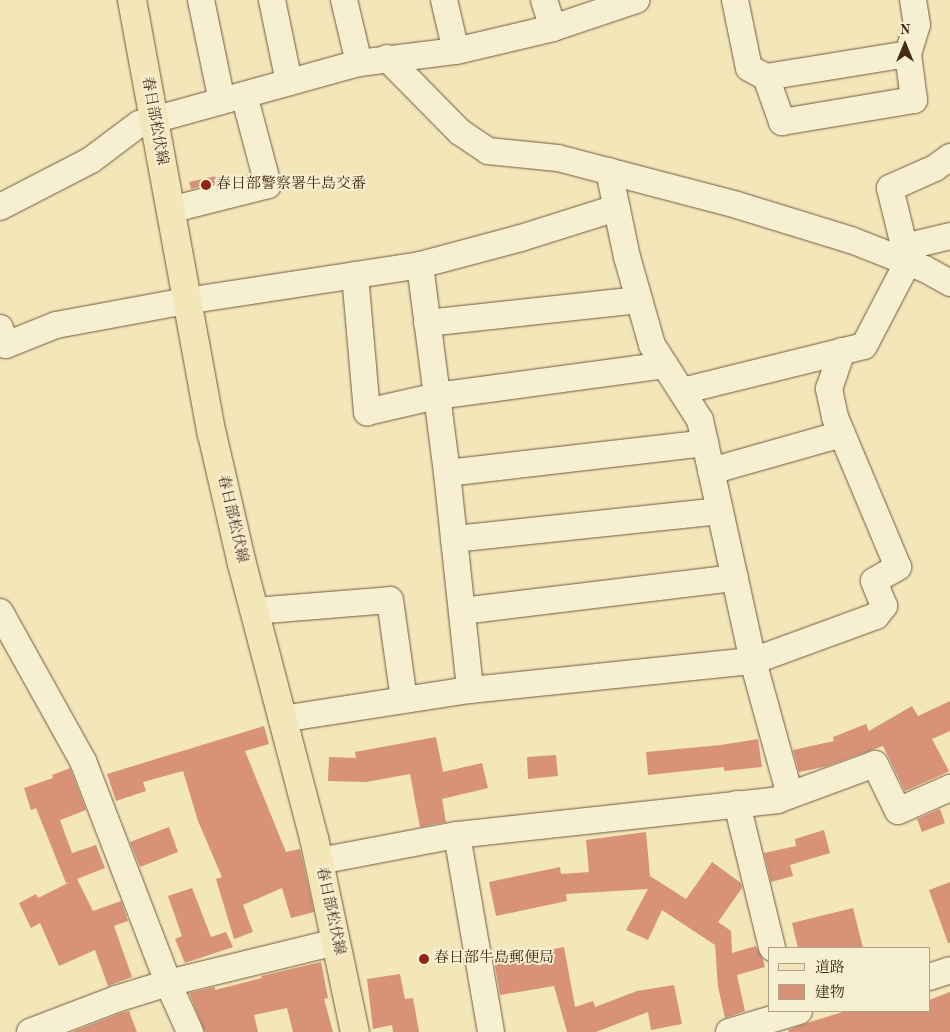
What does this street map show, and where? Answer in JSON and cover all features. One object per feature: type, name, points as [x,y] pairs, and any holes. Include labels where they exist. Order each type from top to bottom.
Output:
[{"type":"main road","name":"春日部松伏線","points":[[132,0],[212,434],[254,610],[319,861],[355,1032]]},
{"type":"street","points":[[170,210],[268,185],[233,98],[201,0]]},
{"type":"street","points":[[272,0],[289,82]]},
{"type":"street","points":[[344,0],[359,63]]},
{"type":"street","points":[[444,0],[456,51]]},
{"type":"street","points":[[544,0],[553,28]]},
{"type":"street","points":[[0,207],[91,160],[138,124],[359,63],[387,58],[456,51],[553,28],[636,0]]},
{"type":"street","points":[[735,0],[749,68],[766,77],[908,54]]},
{"type":"street","points":[[766,77],[782,122],[914,100],[908,54],[917,25],[913,0]]},
{"type":"street","points":[[387,58],[460,132],[488,151],[558,158],[815,229],[906,255],[950,283]]},
{"type":"street","points":[[682,391],[864,346],[906,255],[890,188],[949,160]]},
{"type":"street","points":[[609,171],[616,208],[652,345],[700,420],[753,661],[790,796]]},
{"type":"street","points":[[0,328],[6,345],[56,325],[186,301],[420,266],[521,238],[616,208]]},
{"type":"street","points":[[906,255],[950,236]]},
{"type":"street","points":[[420,266],[447,473],[470,690]]},
{"type":"street","points":[[355,275],[367,412],[437,396],[665,366]]},
{"type":"street","points":[[427,323],[639,300]]},
{"type":"street","points":[[282,719],[470,690],[753,661],[876,616],[884,606],[874,581],[898,568],[834,417],[829,389],[842,351]]},
{"type":"street","points":[[711,471],[842,434]]},
{"type":"street","points":[[447,473],[705,443]]},
{"type":"street","points":[[454,540],[720,511]]},
{"type":"street","points":[[462,611],[735,578]]},
{"type":"street","points":[[254,610],[390,600],[404,699]]},
{"type":"street","points":[[0,612],[83,761],[168,983],[190,1032]]},
{"type":"street","points":[[319,861],[457,835],[777,800],[875,764],[898,811],[950,788]]},
{"type":"street","points":[[737,804],[772,947]]},
{"type":"street","points":[[457,835],[491,1032]]},
{"type":"street","points":[[30,1032],[116,999],[168,983],[336,942]]},
{"type":"street","points":[[930,977],[950,970]]},
{"type":"street","points":[[729,1032],[791,1012]]},
{"type":"building","points":[[220,175],[222,181],[191,189],[189,182]]},
{"type":"building","points":[[950,701],[950,731],[932,739],[949,771],[939,776],[905,791],[883,746],[824,767],[799,772],[793,750],[834,741],[833,737],[866,724],[869,731],[912,706],[918,716]]},
{"type":"building","points":[[264,726],[269,744],[245,751],[286,852],[300,849],[314,912],[291,918],[282,888],[243,905],[253,932],[234,939],[216,879],[222,877],[198,821],[183,771],[143,782],[146,791],[116,801],[107,774]]},
{"type":"building","points":[[436,737],[443,772],[482,763],[488,788],[442,799],[446,822],[420,827],[410,774],[366,782],[328,781],[329,757],[356,758],[355,752]]},
{"type":"building","points":[[758,739],[762,767],[724,771],[724,767],[648,775],[646,752],[721,745]]},
{"type":"building","points":[[556,755],[558,776],[528,779],[527,757]]},
{"type":"building","points":[[70,768],[86,810],[60,820],[72,853],[96,845],[105,868],[77,879],[93,911],[121,901],[128,921],[114,926],[132,977],[108,986],[95,950],[59,966],[40,923],[31,928],[19,903],[36,894],[38,898],[70,882],[66,883],[36,808],[31,810],[24,788],[53,778],[52,775]]},
{"type":"building","points":[[940,809],[945,823],[922,832],[917,819]]},
{"type":"building","points":[[169,827],[178,852],[140,867],[130,842]]},
{"type":"building","points":[[824,830],[830,853],[790,865],[793,876],[771,882],[764,853],[796,846],[795,839]]},
{"type":"building","points":[[646,832],[650,876],[686,899],[712,862],[741,883],[742,888],[718,922],[731,931],[732,953],[756,946],[763,960],[765,967],[737,975],[745,1011],[725,1018],[718,987],[715,945],[662,910],[648,940],[626,930],[648,889],[566,894],[567,901],[496,916],[489,882],[560,867],[561,874],[589,872],[586,840]]},
{"type":"building","points":[[950,882],[950,943],[948,943],[929,890]]},
{"type":"building","points":[[192,888],[211,937],[226,932],[233,947],[185,963],[175,939],[182,936],[168,896]]},
{"type":"building","points":[[853,908],[863,947],[798,947],[792,923]]},
{"type":"building","points":[[564,947],[575,1007],[593,1001],[595,1007],[637,991],[674,985],[682,1024],[651,1030],[648,1012],[596,1032],[567,1032],[554,986],[500,995],[494,960]]},
{"type":"building","points":[[321,962],[328,998],[324,999],[333,1032],[293,1032],[287,1008],[254,1015],[258,1032],[205,1032],[189,993],[215,987],[215,990],[262,978],[261,976]]},
{"type":"building","points":[[400,974],[405,999],[413,998],[419,1032],[393,1032],[392,1025],[373,1029],[367,979]]},
{"type":"building","points":[[950,992],[950,1032],[789,1032],[788,1030],[843,1012],[930,1012],[930,1000]]},
{"type":"building","points":[[129,1011],[137,1032],[72,1032],[121,1013]]},
{"type":"place","name":"春日部警察署牛島交番","points":[[206,185]]},
{"type":"place","name":"春日部牛島郵便局","points":[[424,959]]}]
